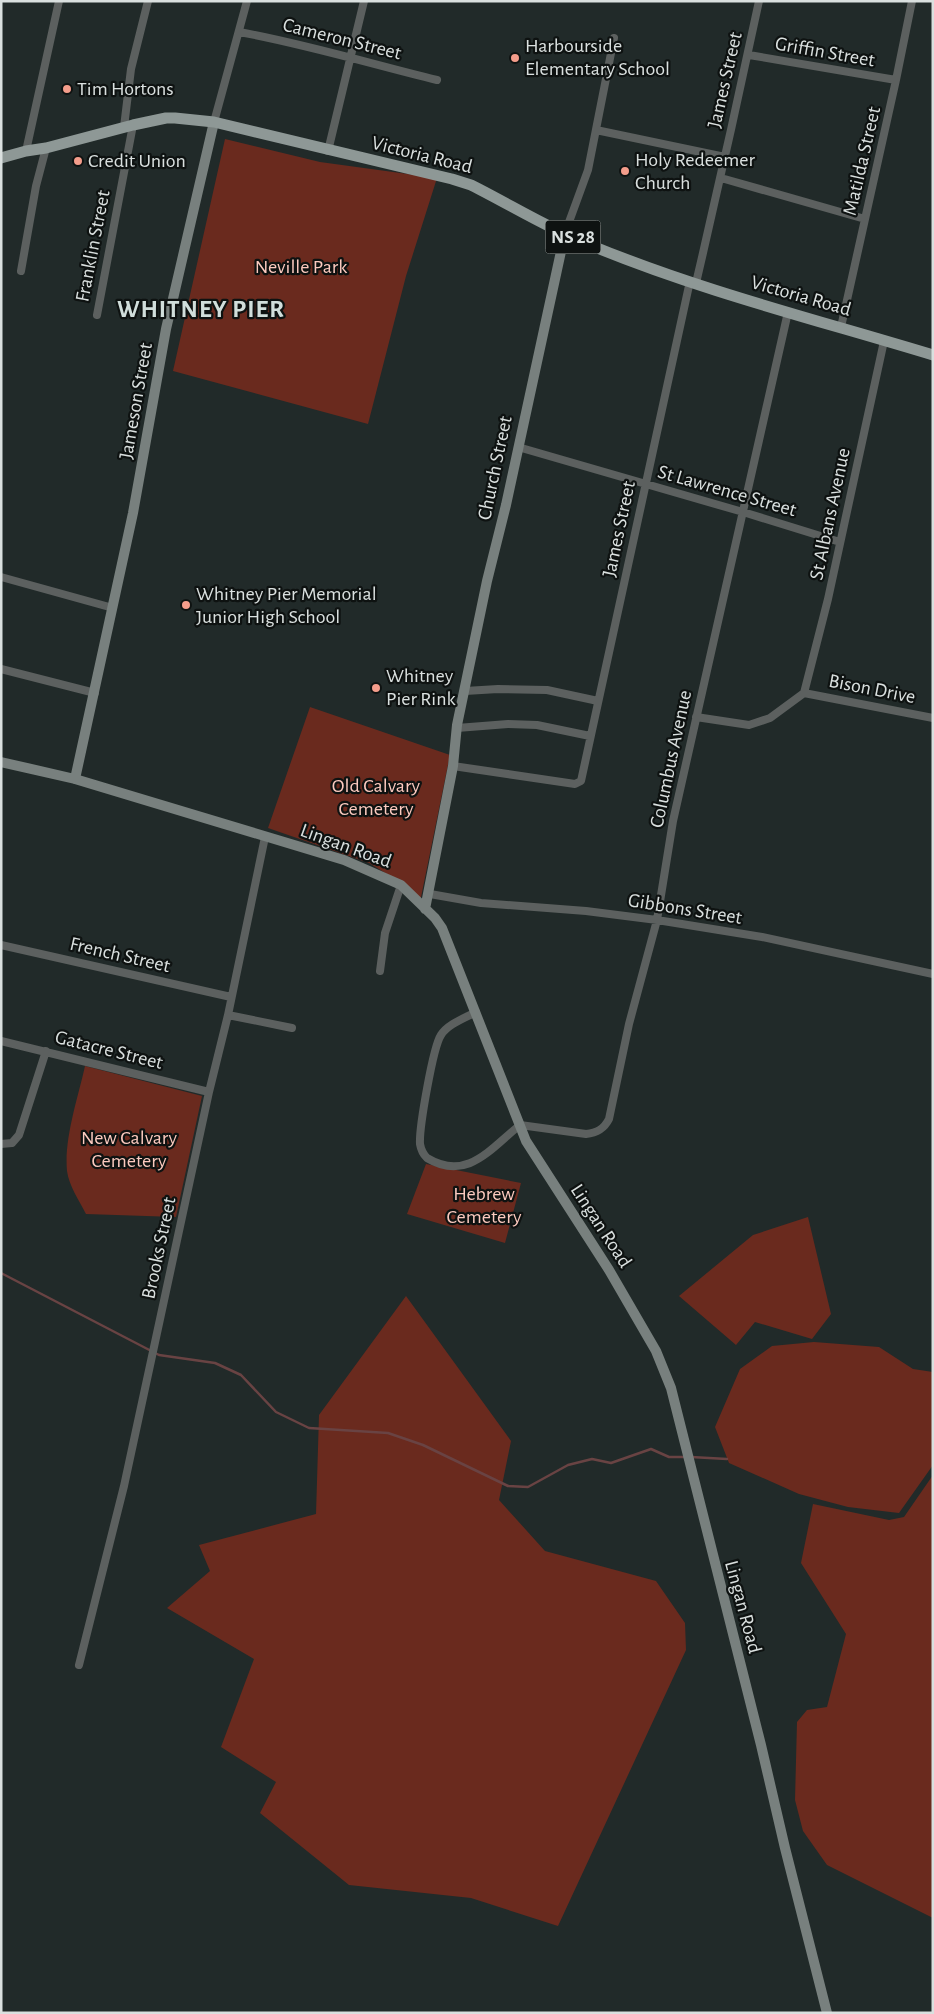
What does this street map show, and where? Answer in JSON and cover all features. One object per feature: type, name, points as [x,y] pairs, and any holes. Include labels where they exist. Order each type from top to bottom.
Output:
[{"type":"main road","name":"Victoria Road","points":[[1,158],[166,118],[214,122],[472,185],[564,233],[624,259],[788,312],[933,355]]},
{"type":"street","points":[[26,151],[59,1]]},
{"type":"street","name":"Franklin Street","points":[[97,315],[128,126],[131,69],[148,1]]},
{"type":"street","name":"Jameson Street","points":[[75,779],[133,513],[166,329],[214,122],[247,1]]},
{"type":"street","points":[[328,151],[364,1]]},
{"type":"street","name":"James Street","points":[[453,766],[578,783],[581,779],[645,484],[693,282],[721,178],[737,100],[749,55],[759,1]]},
{"type":"street","name":"Matilda Street","points":[[841,327],[912,1]]},
{"type":"street","name":"Cameron Street","points":[[239,32],[290,41],[437,80]]},
{"type":"street","name":"Church Street","points":[[425,909],[430,894],[431,878],[453,766],[457,728],[487,581],[564,233],[585,180],[614,38]]},
{"type":"street","name":"Griffin Street","points":[[749,55],[896,80]]},
{"type":"street","points":[[596,130],[725,157]]},
{"type":"street","points":[[21,271],[36,186],[46,148]]},
{"type":"street","points":[[721,178],[865,219]]},
{"type":"street","name":"Columbus Avenue","points":[[520,1124],[586,1134],[596,1132],[606,1125],[609,1119],[631,1016],[657,920],[673,821],[788,312]]},
{"type":"street","name":"St Albans Avenue","points":[[804,693],[840,542],[884,341]]},
{"type":"street","name":"St Lawrence Street","points":[[518,447],[840,542]]},
{"type":"street","points":[[1,577],[113,608]]},
{"type":"street","points":[[1,669],[95,693]]},
{"type":"street","points":[[465,691],[498,689],[547,690],[598,701]]},
{"type":"street","points":[[696,717],[749,725],[770,718],[804,693]]},
{"type":"street","name":"Bison Drive","points":[[804,693],[933,718]]},
{"type":"street","points":[[457,728],[522,724],[550,726],[590,736]]},
{"type":"street","name":"Lingan Road","points":[[1,762],[75,779],[344,860],[400,885],[442,928],[526,1141],[610,1270],[656,1351],[667,1377],[827,2013]]},
{"type":"street","name":"Brooks Street","points":[[79,1665],[125,1479],[209,1092],[228,1015],[265,837]]},
{"type":"street","points":[[380,971],[385,933],[400,885]]},
{"type":"street","name":"Gibbons Street","points":[[430,894],[481,903],[586,911],[657,920],[762,937],[933,974]]},
{"type":"street","name":"French Street","points":[[1,945],[231,997]]},
{"type":"street","points":[[476,1012],[446,1028],[439,1037],[422,1121],[420,1141],[422,1152],[427,1158],[440,1164],[452,1167],[465,1166],[476,1161],[520,1124]]},
{"type":"street","points":[[228,1015],[292,1028]]},
{"type":"street","name":"Gatacre Street","points":[[1,1041],[209,1092]]},
{"type":"street","points":[[1,1144],[12,1142],[19,1135],[46,1051]]},
{"type":"green space","name":"Neville Park","points":[[225,139],[320,162],[437,178],[406,276],[368,424],[173,371]]},
{"type":"green space","name":"Old Calvary Cemetery","points":[[310,707],[450,755],[420,902],[400,882],[369,863],[268,828]]},
{"type":"green space","name":"New Calvary Cemetery","points":[[85,1066],[202,1096],[176,1217],[86,1214],[70,1182],[67,1171],[70,1132]]},
{"type":"green space","name":"Hebrew Cemetery","points":[[426,1164],[521,1183],[505,1243],[407,1214]]},
{"type":"green space","points":[[808,1217],[831,1314],[812,1339],[755,1322],[736,1345],[679,1296],[753,1235]]},
{"type":"green space","points":[[406,1296],[511,1441],[499,1500],[545,1551],[656,1581],[685,1623],[686,1650],[558,1926],[471,1898],[349,1885],[260,1813],[276,1782],[221,1747],[254,1659],[167,1608],[210,1571],[199,1545],[316,1514],[319,1415]]},
{"type":"green space","points":[[814,1342],[879,1347],[913,1369],[933,1372],[933,1465],[899,1513],[848,1507],[799,1494],[729,1463],[715,1427],[740,1369],[772,1346]]},
{"type":"green space","points":[[933,1475],[933,1918],[827,1865],[803,1831],[795,1800],[797,1722],[807,1710],[827,1707],[846,1634],[801,1563],[813,1504],[889,1520],[904,1517]]},
{"type":"waterway","points":[[1,1273],[159,1355],[215,1363],[241,1375],[276,1412],[309,1428],[388,1433],[423,1445],[508,1486],[528,1487],[568,1465],[592,1459],[611,1463],[651,1449],[669,1457],[686,1457]]},
{"type":"waterway","points":[[691,1457],[727,1459]]},
{"type":"place","name":"Harbourside Elementary School","points":[[515,58]]},
{"type":"place","name":"Tim Hortons","points":[[67,89]]},
{"type":"place","name":"Credit Union","points":[[78,161]]},
{"type":"place","name":"Holy Redeemer Church","points":[[625,171]]},
{"type":"place","name":"Whitney Pier Memorial Junior High School","points":[[186,605]]},
{"type":"place","name":"Whitney Pier Rink","points":[[376,688]]},
{"type":"district","name":"WHITNEY PIER","points":[[201,309]]}]
